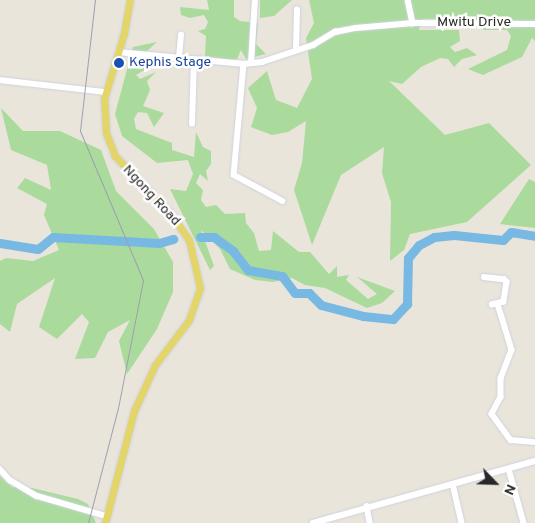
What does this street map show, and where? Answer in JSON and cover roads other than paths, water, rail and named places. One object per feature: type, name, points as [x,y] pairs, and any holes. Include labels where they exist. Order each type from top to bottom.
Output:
[{"type":"main road","name":"Ngong Road","points":[[106,519],[126,435],[144,385],[155,365],[189,320],[200,288],[189,240],[180,226],[115,156],[106,133],[105,92],[118,52],[130,0]]},
{"type":"street","points":[[251,63],[255,0]]},
{"type":"street","points":[[408,0],[413,23]]},
{"type":"street","points":[[296,50],[297,10]]},
{"type":"street","name":"Mwitu Drive","points":[[118,52],[244,64],[296,50],[344,30],[413,23],[535,24]]},
{"type":"street","points":[[180,58],[181,35]]},
{"type":"street","points":[[192,124],[194,60]]},
{"type":"street","points":[[244,64],[234,175],[283,201]]},
{"type":"street","points":[[0,80],[105,92]]},
{"type":"street","points":[[484,278],[507,280],[506,298],[495,304],[512,350],[501,378],[501,398],[492,414],[511,440],[535,442]]},
{"type":"street","points":[[313,523],[365,507],[535,462]]},
{"type":"street","points":[[0,469],[16,484],[37,496],[106,519]]},
{"type":"street","points":[[508,469],[524,523]]},
{"type":"street","points":[[452,484],[462,523]]},
{"type":"street","points":[[365,507],[368,523]]},
{"type":"waterway","points":[[200,237],[214,237],[233,251],[248,270],[282,276],[295,293],[309,293],[321,305],[363,316],[393,319],[407,304],[408,258],[419,245],[434,237],[454,235],[503,240],[511,232],[535,236]]},
{"type":"waterway","points":[[0,243],[38,249],[53,237],[159,243],[173,239]]},
{"type":"tram line","points":[[88,523],[118,408],[143,280],[80,131],[95,0]]},
{"type":"place","name":"Kephis Stage","points":[[119,63]]}]
